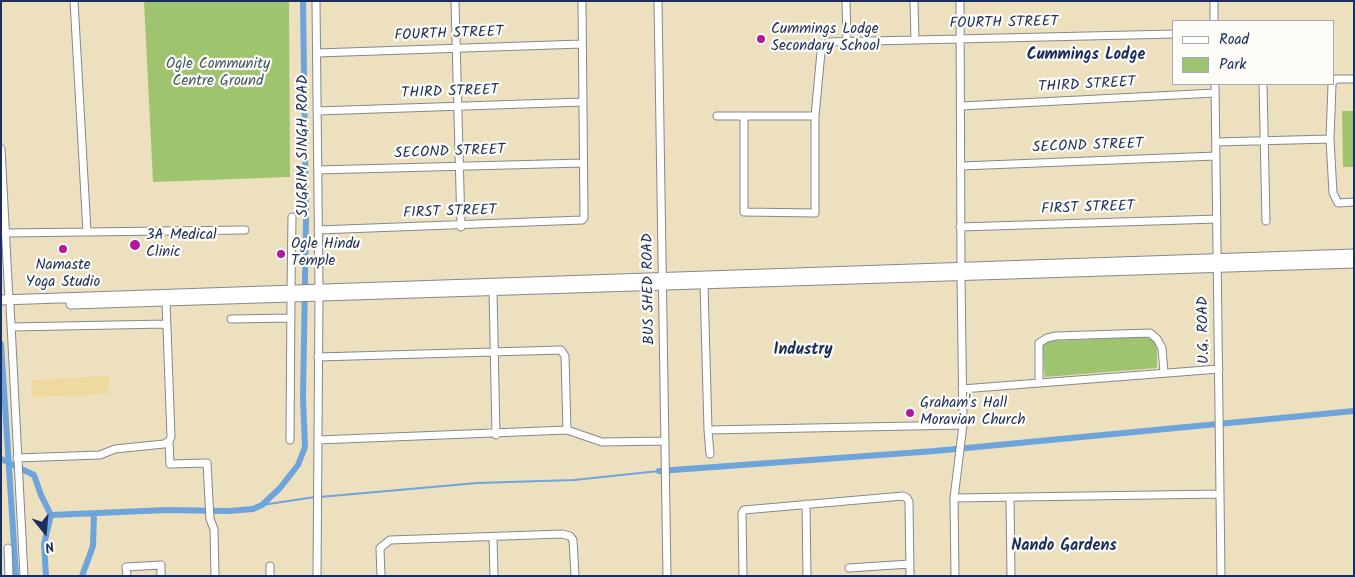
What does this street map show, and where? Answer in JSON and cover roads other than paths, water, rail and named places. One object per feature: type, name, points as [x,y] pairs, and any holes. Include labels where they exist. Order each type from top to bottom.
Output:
[{"type":"main road","points":[[5,303],[1217,263],[1354,254]]},
{"type":"main road","points":[[1217,263],[1354,263]]},
{"type":"main road","points":[[318,293],[493,290],[664,281],[704,284],[961,272]]},
{"type":"main road","points":[[5,303],[166,301],[292,294]]},
{"type":"street","points":[[74,1],[87,232]]},
{"type":"street","name":"SUGRIM SINGH ROAD","points":[[316,1],[318,576]]},
{"type":"street","points":[[455,1],[461,227]]},
{"type":"street","points":[[582,1],[583,162]]},
{"type":"street","name":"BUS SHED ROAD","points":[[658,1],[664,281],[667,576]]},
{"type":"street","points":[[846,1],[847,41]]},
{"type":"street","points":[[914,1],[916,40]]},
{"type":"street","points":[[954,576],[954,498],[960,436],[963,425],[960,228],[960,1]]},
{"type":"street","points":[[1214,1],[1214,20]]},
{"type":"street","name":"FOURTH STREET","points":[[815,116],[821,52],[825,44],[847,41],[1172,34]]},
{"type":"street","name":"FOURTH STREET","points":[[317,53],[582,44]]},
{"type":"street","points":[[1335,80],[1354,79]]},
{"type":"street","name":"U.G. ROAD","points":[[1215,85],[1221,576]]},
{"type":"street","points":[[1264,85],[1266,220]]},
{"type":"street","points":[[1333,85],[1330,139],[1334,199],[1338,202],[1354,202]]},
{"type":"street","name":"THIRD STREET","points":[[961,106],[1216,93]]},
{"type":"street","name":"THIRD STREET","points":[[317,111],[583,102]]},
{"type":"street","points":[[717,116],[744,116],[815,116],[815,212],[744,212],[744,116]]},
{"type":"street","points":[[1216,142],[1330,139]]},
{"type":"street","points":[[1,150],[6,233],[5,303],[11,327],[24,576]]},
{"type":"street","name":"SECOND STREET","points":[[961,166],[1216,156]]},
{"type":"street","name":"SECOND STREET","points":[[318,170],[583,162]]},
{"type":"street","name":"FIRST STREET","points":[[318,230],[461,227],[582,220],[584,218],[583,162]]},
{"type":"street","points":[[290,440],[292,217]]},
{"type":"street","name":"FIRST STREET","points":[[960,228],[1217,219]]},
{"type":"street","points":[[6,233],[244,230]]},
{"type":"street","points":[[704,284],[710,454]]},
{"type":"street","points":[[493,290],[496,434]]},
{"type":"street","points":[[166,301],[171,437],[169,441],[170,464],[207,463],[210,519],[214,529],[215,576]]},
{"type":"street","points":[[231,319],[291,318]]},
{"type":"street","points":[[11,327],[166,324]]},
{"type":"street","points":[[1039,383],[1039,343],[1047,338],[1056,336],[1150,334],[1157,339],[1162,348],[1164,373]]},
{"type":"street","points":[[318,358],[562,351],[564,356],[568,430]]},
{"type":"street","points":[[962,389],[1219,369]]},
{"type":"street","points":[[708,430],[963,425]]},
{"type":"street","points":[[318,440],[568,430],[602,442],[665,441]]},
{"type":"street","points":[[17,458],[100,455],[114,449],[164,444],[169,441]]},
{"type":"street","points":[[954,498],[1220,494]]},
{"type":"street","points":[[1010,497],[1011,576]]},
{"type":"street","points":[[744,576],[742,512],[744,510],[908,498],[910,576]]},
{"type":"street","points":[[806,504],[807,576]]},
{"type":"street","points":[[381,576],[380,548],[390,540],[562,534],[570,536],[575,547],[575,576]]},
{"type":"street","points":[[494,537],[494,576]]},
{"type":"street","points":[[8,548],[9,576]]},
{"type":"street","points":[[849,568],[910,564]]},
{"type":"street","points":[[127,576],[126,566],[161,565],[161,576]]},
{"type":"street","points":[[270,566],[270,576]]},
{"type":"waterway","points":[[51,515],[167,510],[229,511],[253,509],[262,505],[280,488],[298,465],[305,447],[303,398],[306,219],[303,1]]},
{"type":"waterway","points":[[1,344],[16,576]]},
{"type":"waterway","points":[[659,471],[935,451],[1354,411]]},
{"type":"waterway","points":[[1,459],[34,475],[51,515],[44,544],[46,576]]},
{"type":"waterway","points":[[320,497],[477,483],[574,480],[659,471]]},
{"type":"waterway","points":[[262,505],[315,497]]},
{"type":"waterway","points":[[82,576],[93,546],[94,514]]},
{"type":"place","name":"Cummings Lodge Secondary School","points":[[761,39]]},
{"type":"place","name":"3A Medical Clinic","points":[[135,245]]},
{"type":"place","name":"Namaste Yoga Studio","points":[[63,249]]},
{"type":"place","name":"Ogle Hindu Temple","points":[[281,254]]},
{"type":"place","name":"Graham's Hall Moravian Church","points":[[910,413]]},
{"type":"district","name":"Cummings Lodge","points":[[1086,56]]},
{"type":"district","name":"Industry","points":[[803,351]]},
{"type":"district","name":"Nando Gardens","points":[[1064,547]]},
{"type":"park label","name":"Ogle Community Centre Ground","points":[[218,74]]}]
